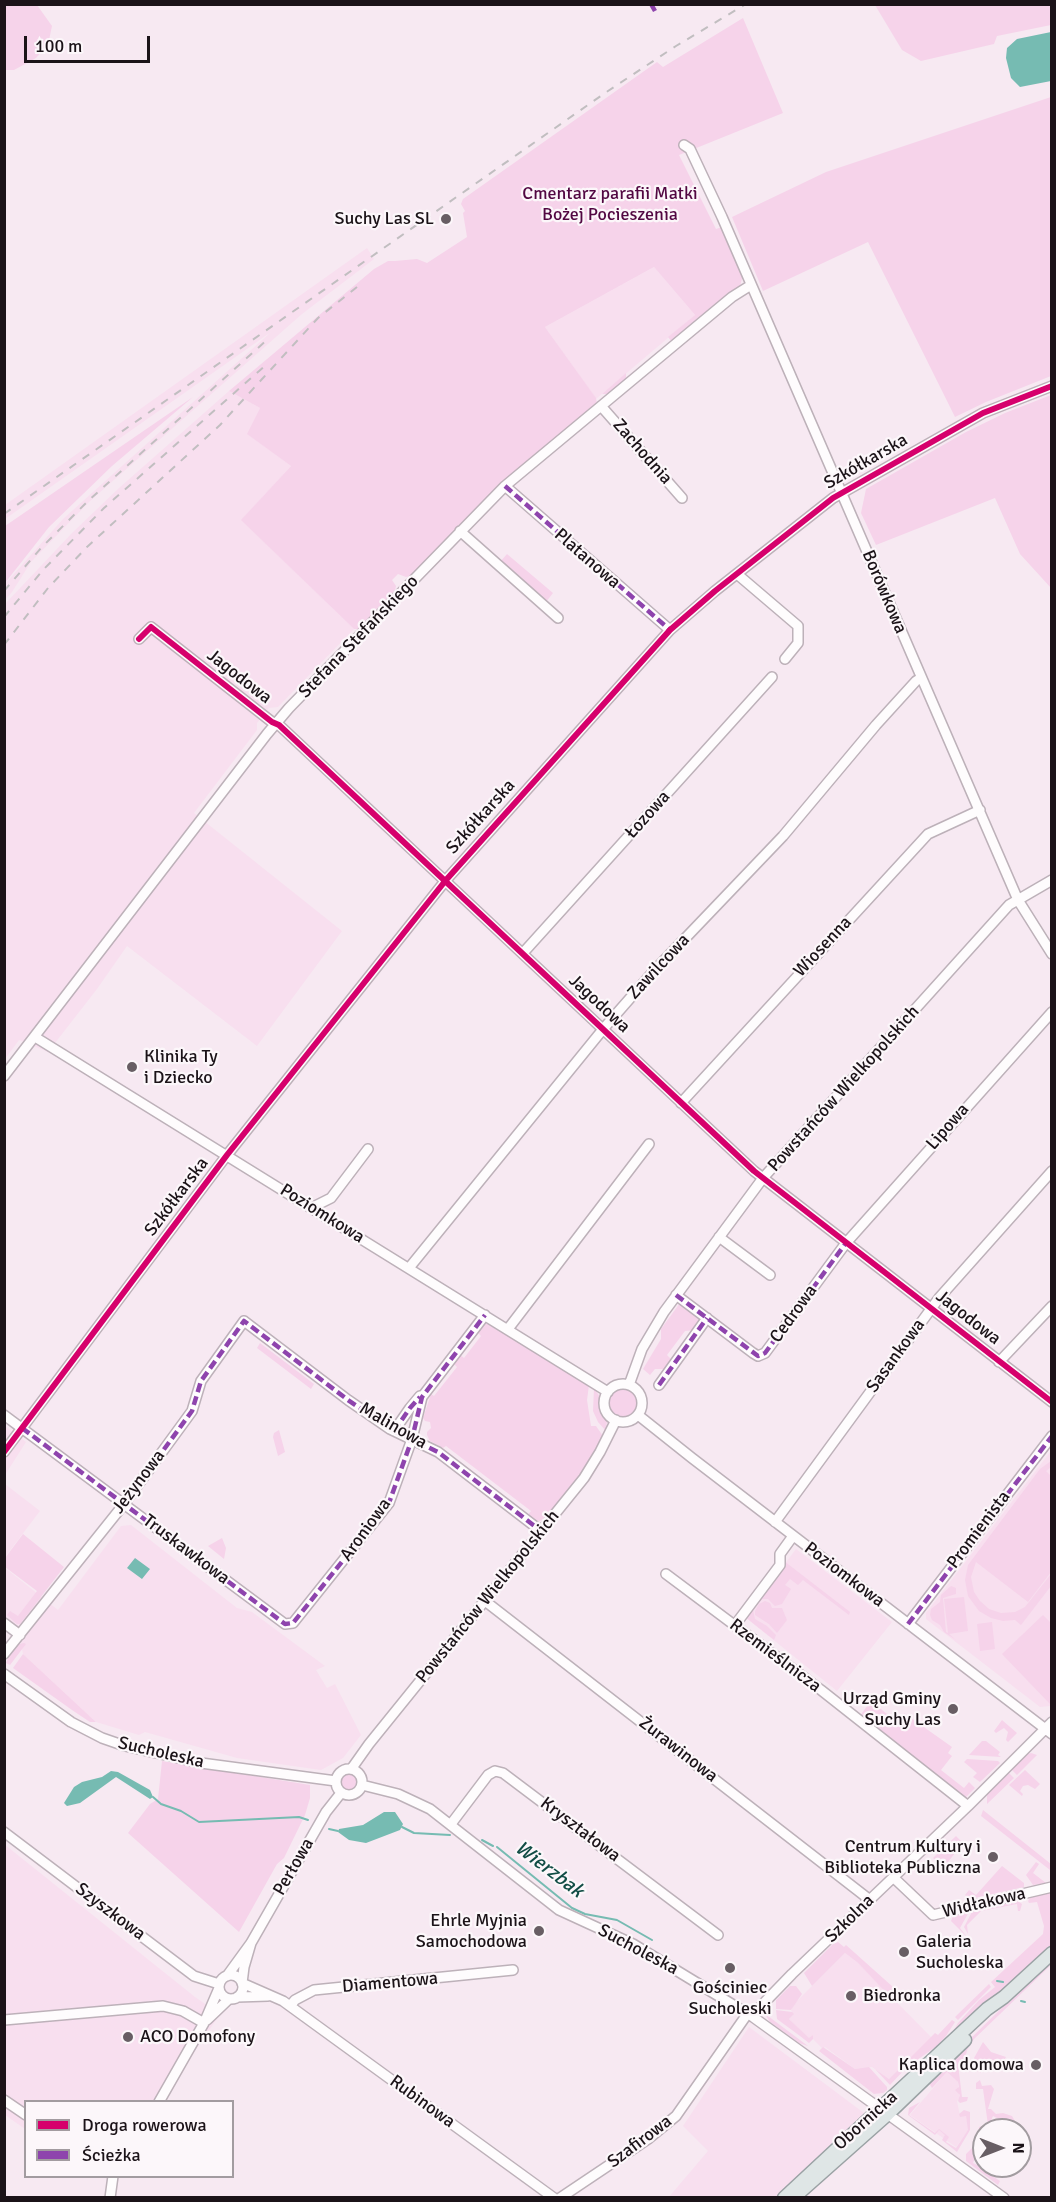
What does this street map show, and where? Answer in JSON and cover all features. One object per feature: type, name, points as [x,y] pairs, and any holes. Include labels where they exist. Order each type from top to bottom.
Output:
[{"type":"main road","name":"Obornicka","points":[[794,2198],[987,2009],[1004,1997],[1052,1953]]},
{"type":"main road","name":"Obornicka","points":[[784,2198],[884,2111]]},
{"type":"street","name":"Borówkowa","points":[[684,145],[690,149],[726,225],[1018,900],[1052,954]]},
{"type":"street","name":"Stefana Stefańskiego","points":[[4,1076],[276,723],[505,486],[732,297],[752,285]]},
{"type":"street","name":"Szkółkarska","points":[[4,1452],[227,1155],[446,880],[670,630],[842,492],[983,413],[1052,386]]},
{"type":"street","name":"Zachodnia","points":[[601,406],[682,498]]},
{"type":"street","name":"Platanowa","points":[[505,486],[670,630]]},
{"type":"street","points":[[460,531],[558,618]]},
{"type":"street","points":[[737,574],[798,626],[798,643],[785,659]]},
{"type":"street","name":"Jagodowa","points":[[139,639],[151,627],[285,730],[763,1178],[1052,1402]]},
{"type":"street","name":"Łozowa","points":[[523,954],[772,677]]},
{"type":"street","name":"Zawilcowa","points":[[409,1268],[604,1028],[653,972],[783,836],[876,725],[921,678]]},
{"type":"street","name":"Wiosenna","points":[[681,1103],[928,834],[980,810]]},
{"type":"street","name":"Powstańców Wielkopolskich","points":[[629,1385],[648,1338],[676,1294],[763,1178],[1009,905],[1052,880]]},
{"type":"street","name":"Lipowa","points":[[846,1243],[1052,1012]]},
{"type":"street","name":"Poziomkowa","points":[[35,1037],[608,1392]]},
{"type":"street","points":[[508,1329],[649,1144]]},
{"type":"street","points":[[327,1217],[331,1198],[368,1149]]},
{"type":"street","name":"Sasankowa","points":[[775,1522],[931,1308],[1052,1171]]},
{"type":"street","points":[[314,1209],[331,1198]]},
{"type":"street","points":[[718,1237],[770,1275]]},
{"type":"street","name":"Cedrowa","points":[[676,1294],[758,1356],[765,1353],[846,1243]]},
{"type":"street","points":[[999,1362],[1052,1306]]},
{"type":"street","name":"Aroniowa","points":[[394,1431],[484,1315]]},
{"type":"street","points":[[659,1385],[707,1318]]},
{"type":"street","name":"Malinowa","points":[[244,1320],[348,1400],[394,1431],[434,1450],[541,1531]]},
{"type":"street","name":"Jeżynowa","points":[[4,1654],[124,1504],[192,1411],[201,1381],[244,1320]]},
{"type":"street","points":[[620,1384],[629,1385],[639,1392],[641,1398],[642,1403],[638,1414],[625,1421],[616,1420],[611,1417],[605,1407],[608,1392],[620,1384]]},
{"type":"street","name":"Aroniowa","points":[[293,1623],[388,1503],[412,1439],[418,1409],[426,1390]]},
{"type":"street","name":"Poziomkowa","points":[[638,1414],[908,1624],[1050,1728]]},
{"type":"street","points":[[4,1415],[22,1428]]},
{"type":"street","name":"Powstańców Wielkopolskich","points":[[352,1768],[592,1465],[616,1420]]},
{"type":"street","name":"Truskawkowa","points":[[22,1428],[285,1624],[293,1623]]},
{"type":"street","name":"Promienista","points":[[908,1624],[1052,1436]]},
{"type":"street","points":[[735,1625],[780,1565],[780,1554],[793,1536]]},
{"type":"street","name":"Rzemieślnicza","points":[[666,1574],[968,1806]]},
{"type":"street","name":"Żurawinowa","points":[[485,1601],[870,1900]]},
{"type":"street","points":[[4,1623],[20,1635]]},
{"type":"street","name":"Sucholeska","points":[[4,1674],[71,1722],[102,1738],[125,1746],[201,1763],[336,1781]]},
{"type":"street","name":"Szkolna","points":[[751,2015],[1050,1728]]},
{"type":"street","points":[[352,1768],[360,1774],[362,1785],[354,1794],[341,1793],[336,1781],[341,1771],[352,1768]]},
{"type":"street","name":"Kryształowa","points":[[451,1824],[488,1775],[495,1771],[503,1773],[718,1935]]},
{"type":"street","name":"Sucholeska","points":[[362,1785],[389,1791],[416,1801],[451,1824],[559,1910],[633,1944],[751,2015],[1004,2198]]},
{"type":"street","name":"Perłowa","points":[[226,1976],[251,1943],[326,1812],[341,1793]]},
{"type":"street","name":"Szyszkowa","points":[[4,1832],[194,1976],[219,1986]]},
{"type":"street","name":"Widłakowa","points":[[894,1878],[933,1915],[1052,1887]]},
{"type":"street","name":"Perłowa","points":[[242,1983],[243,1967],[251,1943]]},
{"type":"street","name":"Diamentowa","points":[[290,2006],[314,1990],[513,1970]]},
{"type":"street","points":[[160,2100],[204,2023],[219,1986],[226,1976],[234,1975],[242,1983],[274,1996],[290,2006]]},
{"type":"street","points":[[204,2023],[242,1991],[242,1983]]},
{"type":"street","points":[[219,1986],[222,1995],[233,1998],[274,1996]]},
{"type":"street","points":[[4,2020],[163,2006],[183,2011],[204,2023]]},
{"type":"street","name":"Rubinowa","points":[[290,2006],[555,2198]]},
{"type":"street","name":"Szafirowa","points":[[560,2198],[648,2139],[676,2116],[751,2015]]},
{"type":"street","points":[[4,2100],[24,2114]]},
{"type":"street","points":[[110,2198],[113,2178]]},
{"type":"shaded area","points":[[1051,32],[1051,81],[1020,87],[1011,78],[1006,58],[1007,48],[1017,39]]},
{"type":"shaded area","points":[[367,248],[374,259],[302,314],[89,502],[31,562],[5,600],[5,584],[63,519],[271,332],[5,519],[5,505]]},
{"type":"shaded area","points":[[654,267],[695,315],[596,399],[545,327]]},
{"type":"shaded area","points":[[229,391],[260,408],[248,434],[291,466],[242,520],[354,629],[278,707],[269,708],[257,723],[257,730],[194,813],[342,931],[257,1046],[127,946],[48,1052],[19,1040],[5,1059],[5,604],[72,533],[119,488]]},
{"type":"shaded area","points":[[5,1426],[26,1442],[5,1475]]},
{"type":"shaded area","points":[[1051,1451],[1051,1706],[1040,1707],[926,1619],[926,1613]]},
{"type":"shaded area","points":[[5,1484],[40,1511],[4,1557]]},
{"type":"shaded area","points":[[131,1525],[237,1608],[252,1612],[325,1666],[316,1670],[327,1688],[335,1684],[361,1735],[343,1758],[321,1770],[237,1758],[145,1732],[139,1735],[96,1722],[23,1654],[19,1632],[5,1622],[4,1567],[58,1610],[121,1526]]},
{"type":"shaded area","points":[[796,1549],[892,1622],[837,1691],[745,1617]]},
{"type":"shaded area","points":[[135,1558],[150,1569],[142,1579],[127,1568]]},
{"type":"shaded area","points":[[111,1771],[118,1772],[150,1790],[153,1797],[150,1799],[116,1777],[80,1803],[67,1806],[64,1803],[74,1787],[82,1782],[102,1777]]},
{"type":"shaded area","points":[[384,1812],[395,1812],[403,1824],[400,1830],[366,1843],[349,1840],[338,1832],[339,1829],[363,1825]]},
{"type":"shaded area","points":[[4,1844],[195,1997],[220,2014],[162,2100],[24,2100],[24,2128],[5,2115]]},
{"type":"shaded area","points":[[845,1953],[858,1963],[932,2038],[889,2079],[872,2067],[855,2069],[825,2047],[822,2048],[813,2039],[813,2035],[809,2039],[789,2019],[793,2015],[791,2010],[794,2004]]},
{"type":"shaded area","points":[[749,2027],[868,2116],[778,2197],[668,2198],[708,2151],[683,2126]]},
{"type":"shaded area","points":[[947,2072],[958,2082],[960,2098],[957,2101],[960,2116],[966,2116],[969,2130],[956,2147],[910,2115]]},
{"type":"green space","points":[[5,4],[37,5],[52,26],[48,45],[36,58],[14,70],[5,70]]},
{"type":"green space","points":[[875,5],[1051,5],[1051,25],[997,36],[994,44],[921,61],[902,50]]},
{"type":"green space","name":"Cmentarz parafii Matki Bożej Pocieszenia","points":[[743,18],[783,113],[679,155],[716,229],[722,227],[743,275],[740,286],[672,342],[668,337],[695,315],[654,267],[545,327],[596,398],[597,404],[411,576],[398,574],[392,580],[396,586],[394,595],[360,629],[354,629],[241,520],[291,466],[247,434],[260,408],[229,391],[374,269],[388,261],[417,259],[427,263],[467,237],[463,213],[465,211],[461,204],[463,199],[657,62],[663,67]]},
{"type":"green space","points":[[1051,97],[1051,376],[955,417],[868,242],[763,291],[732,217],[826,172]]},
{"type":"green space","points":[[626,373],[626,379],[610,394],[602,394]]},
{"type":"green space","points":[[1051,395],[1051,588],[1020,554],[995,498],[876,545],[861,513],[866,489],[966,432],[1005,413]]},
{"type":"green space","points":[[193,397],[112,466],[49,527],[5,583],[5,526]]},
{"type":"green space","points":[[507,554],[553,593],[546,602],[500,562]]},
{"type":"green space","points":[[680,1303],[699,1317],[699,1325],[695,1330],[685,1331],[667,1355],[673,1361],[667,1369],[655,1369],[650,1375],[643,1369],[661,1339],[661,1329]]},
{"type":"green space","points":[[489,1323],[589,1385],[587,1400],[591,1426],[596,1426],[603,1436],[594,1455],[569,1490],[546,1518],[540,1521],[527,1516],[531,1511],[446,1446],[443,1448],[430,1441],[427,1435],[431,1428],[430,1422],[423,1418],[431,1394],[434,1396],[457,1367],[453,1363],[459,1354],[464,1358],[481,1336],[477,1332],[483,1325]]},
{"type":"green space","points":[[260,1343],[314,1384],[311,1389],[257,1348]]},
{"type":"green space","points":[[594,1388],[600,1397],[601,1410],[607,1421],[606,1431],[598,1422],[593,1411]]},
{"type":"green space","points":[[623,1389],[633,1393],[637,1403],[633,1413],[623,1417],[613,1413],[609,1403],[613,1393]]},
{"type":"green space","points":[[279,1430],[285,1452],[278,1456],[273,1437],[274,1433]]},
{"type":"green space","points":[[1051,1461],[1051,1467],[1046,1471],[1051,1476],[1051,1572],[1028,1602],[976,1562],[971,1577],[974,1592],[980,1601],[989,1609],[1001,1613],[1015,1612],[1025,1607],[1051,1574],[1051,1586],[1021,1625],[1015,1620],[1003,1621],[991,1618],[979,1611],[968,1596],[965,1580],[968,1565],[1040,1469]]},
{"type":"green space","points":[[23,1534],[64,1567],[20,1624],[17,1624],[7,1615],[10,1611],[18,1616],[37,1591],[5,1567],[5,1558]]},
{"type":"green space","points":[[222,1538],[226,1548],[224,1559],[208,1546]]},
{"type":"green space","points":[[784,1561],[850,1612],[849,1615],[803,1580],[798,1585],[790,1579],[785,1585],[791,1589],[782,1604],[775,1606],[768,1599],[762,1599],[753,1610],[755,1619],[776,1635],[774,1640],[745,1617]]},
{"type":"green space","points":[[951,1586],[956,1588],[956,1594],[943,1598],[946,1632],[948,1633],[944,1599],[964,1597],[968,1631],[949,1634],[956,1640],[944,1632],[930,1615],[931,1609],[940,1602],[941,1595]]},
{"type":"green space","points":[[765,1601],[770,1603],[772,1608],[782,1608],[787,1620],[777,1633],[769,1624],[755,1615],[759,1604]]},
{"type":"green space","points":[[1043,1615],[1051,1623],[1050,1704],[1002,1654]]},
{"type":"green space","points":[[992,1622],[995,1649],[980,1651],[977,1624]]},
{"type":"green space","points":[[19,1644],[26,1644],[10,1665],[6,1663]]},
{"type":"green space","points":[[23,1654],[96,1722],[90,1722],[13,1668]]},
{"type":"green space","points":[[871,1701],[897,1722],[904,1713],[952,1747],[948,1753],[952,1756],[941,1770],[964,1788],[969,1782],[975,1788],[965,1798],[859,1717]]},
{"type":"green space","points":[[1002,1720],[1017,1733],[1008,1742],[1006,1740],[1008,1732],[1004,1728],[996,1733],[994,1731]]},
{"type":"green space","points":[[982,1741],[986,1741],[1000,1752],[998,1755],[1001,1757],[969,1755]]},
{"type":"green space","points":[[1031,1753],[1037,1755],[1017,1775],[1011,1769],[1025,1755]]},
{"type":"green space","points":[[967,1759],[1000,1763],[980,1782],[973,1777],[977,1773],[964,1762]]},
{"type":"green space","points":[[162,1761],[310,1785],[310,1798],[305,1815],[284,1858],[277,1864],[239,1932],[128,1833],[150,1804],[158,1799]]},
{"type":"green space","points":[[1025,1770],[1040,1784],[1035,1789],[1028,1785],[1023,1786],[1020,1791],[1022,1796],[1009,1785]]},
{"type":"green space","points":[[1008,1772],[1014,1778],[987,1804],[987,1793]]},
{"type":"green space","points":[[345,1773],[353,1773],[358,1778],[356,1789],[345,1791],[340,1786],[340,1778]]},
{"type":"green space","points":[[983,1810],[1051,1864],[1050,1870],[981,1816]]},
{"type":"green space","points":[[956,1836],[963,1843],[944,1867],[933,1858]]},
{"type":"green space","points":[[1036,1862],[1039,1864],[1033,1873],[1046,1883],[1033,1885],[1026,1875]]},
{"type":"green space","points":[[1002,1866],[1024,1883],[1024,1887],[970,1899],[965,1895],[969,1890],[976,1895]]},
{"type":"green space","points":[[1051,1892],[1051,1945],[950,2037],[958,2023],[979,2000],[995,1987],[991,1982],[1043,1934],[1044,1926],[1037,1902],[1029,1903],[1028,1901],[1031,1897]]},
{"type":"green space","points":[[1016,1900],[1022,1904],[1020,1911],[1018,1911],[1017,1904],[981,1911],[967,1925],[968,1934],[964,1927],[973,1910]]},
{"type":"green space","points":[[970,1910],[960,1928],[967,1937],[951,1921],[954,1913]]},
{"type":"green space","points":[[838,1942],[844,1947],[846,1945],[903,1998],[895,2002],[858,1963],[845,1953],[812,1986],[804,1973],[833,1944]]},
{"type":"green space","points":[[1051,1960],[1051,1965],[974,2039],[967,2050],[964,2063],[958,2064],[962,2097],[968,2097],[967,2101],[960,2103],[958,2101],[960,2095],[955,2090],[959,2087],[958,2082],[947,2072],[932,2088],[929,2083],[970,2039]]},
{"type":"green space","points":[[989,1984],[991,1987],[958,2020],[955,2017]]},
{"type":"green space","points":[[790,1986],[796,1986],[802,1994],[791,2010],[776,2009],[776,2000]]},
{"type":"green space","points":[[776,2010],[792,2012],[794,2014],[789,2019],[809,2038],[813,2035],[813,2039],[809,2043],[777,2019]]},
{"type":"green space","points":[[765,2014],[808,2046],[799,2043],[770,2022]]},
{"type":"green space","points":[[952,2020],[955,2022],[937,2046],[907,2067],[890,2085],[875,2069],[889,2079],[935,2033],[938,2035]]},
{"type":"green space","points":[[983,2042],[991,2052],[1006,2057],[1004,2060],[1010,2063],[1006,2068],[999,2070],[998,2064],[980,2066],[981,2073],[975,2070],[974,2058]]},
{"type":"green space","points":[[823,2047],[855,2069],[869,2067],[887,2087],[887,2090],[874,2094],[819,2051]]},
{"type":"green space","points":[[980,2080],[982,2086],[991,2085],[994,2089],[988,2109],[996,2114],[1003,2113],[1013,2118],[993,2116],[987,2118],[983,2089],[976,2089],[976,2083]]},
{"type":"green space","points":[[920,2102],[909,2115],[935,2133],[939,2129],[949,2137],[946,2142],[956,2148],[968,2130],[966,2116],[960,2117],[959,2114],[964,2110],[970,2112],[970,2130],[957,2152],[942,2140],[945,2135],[939,2130],[935,2135],[908,2115],[909,2108]]},
{"type":"green space","points":[[972,2148],[972,2166],[966,2161],[966,2154]]},
{"type":"green space","points":[[989,2178],[1000,2181],[998,2185]]},
{"type":"waterway","name":"Wierzbak","points":[[153,1797],[161,1804],[181,1811],[199,1822],[299,1817],[308,1820]]},
{"type":"waterway","name":"Wierzbak","points":[[402,1827],[414,1833],[450,1835]]},
{"type":"waterway","name":"Wierzbak","points":[[329,1829],[338,1831]]},
{"type":"waterway","name":"Wierzbak","points":[[482,1840],[493,1846]]},
{"type":"waterway","name":"Wierzbak","points":[[497,1847],[572,1908],[585,1914],[617,1920],[652,1940]]},
{"type":"waterway","name":"Wierzbak","points":[[997,1981],[1003,1982]]},
{"type":"waterway","points":[[1021,2001],[1025,2002]]},
{"type":"railway","points":[[4,514],[605,93],[676,46],[746,4]]},
{"type":"railway","points":[[4,645],[48,588],[87,547],[220,425],[318,318],[357,287]]},
{"type":"railway","points":[[4,591],[41,548],[88,501],[269,338]]},
{"type":"railway","points":[[4,617],[43,570],[104,508],[267,364]]},
{"type":"marked path","points":[[651,4],[655,11]]},
{"type":"marked path","points":[[505,486],[670,630]]},
{"type":"marked path","points":[[676,1295],[758,1356],[765,1353],[846,1243]]},
{"type":"marked path","points":[[22,1428],[285,1624],[293,1623],[389,1503],[412,1439],[422,1397],[485,1315]]},
{"type":"marked path","points":[[659,1385],[707,1318]]},
{"type":"marked path","points":[[124,1504],[192,1411],[201,1381],[244,1321],[390,1429],[438,1452],[541,1531]]},
{"type":"marked path","points":[[394,1431],[420,1397]]},
{"type":"marked path","points":[[908,1624],[1052,1436]]},
{"type":"cycle path","points":[[4,1452],[227,1155],[446,880],[670,630],[715,591],[833,498],[983,413],[1052,386]]},
{"type":"cycle path","points":[[139,639],[151,627],[272,722],[279,725],[754,1171],[1052,1402]]},
{"type":"place","name":"Suchy Las SL","points":[[446,219]]},
{"type":"place","name":"Klinika Ty i Dziecko","points":[[132,1067]]},
{"type":"place","name":"Urząd Gminy Suchy Las","points":[[953,1709]]},
{"type":"place","name":"Centrum Kultury i Biblioteka Publiczna","points":[[993,1857]]},
{"type":"place","name":"Ehrle Myjnia Samochodowa","points":[[539,1931]]},
{"type":"place","name":"Galeria Sucholeska","points":[[904,1952]]},
{"type":"place","name":"Gościniec Sucholeski","points":[[730,1968]]},
{"type":"place","name":"Biedronka","points":[[851,1996]]},
{"type":"place","name":"ACO Domofony","points":[[128,2037]]},
{"type":"place","name":"Kaplica domowa","points":[[1036,2065]]}]
